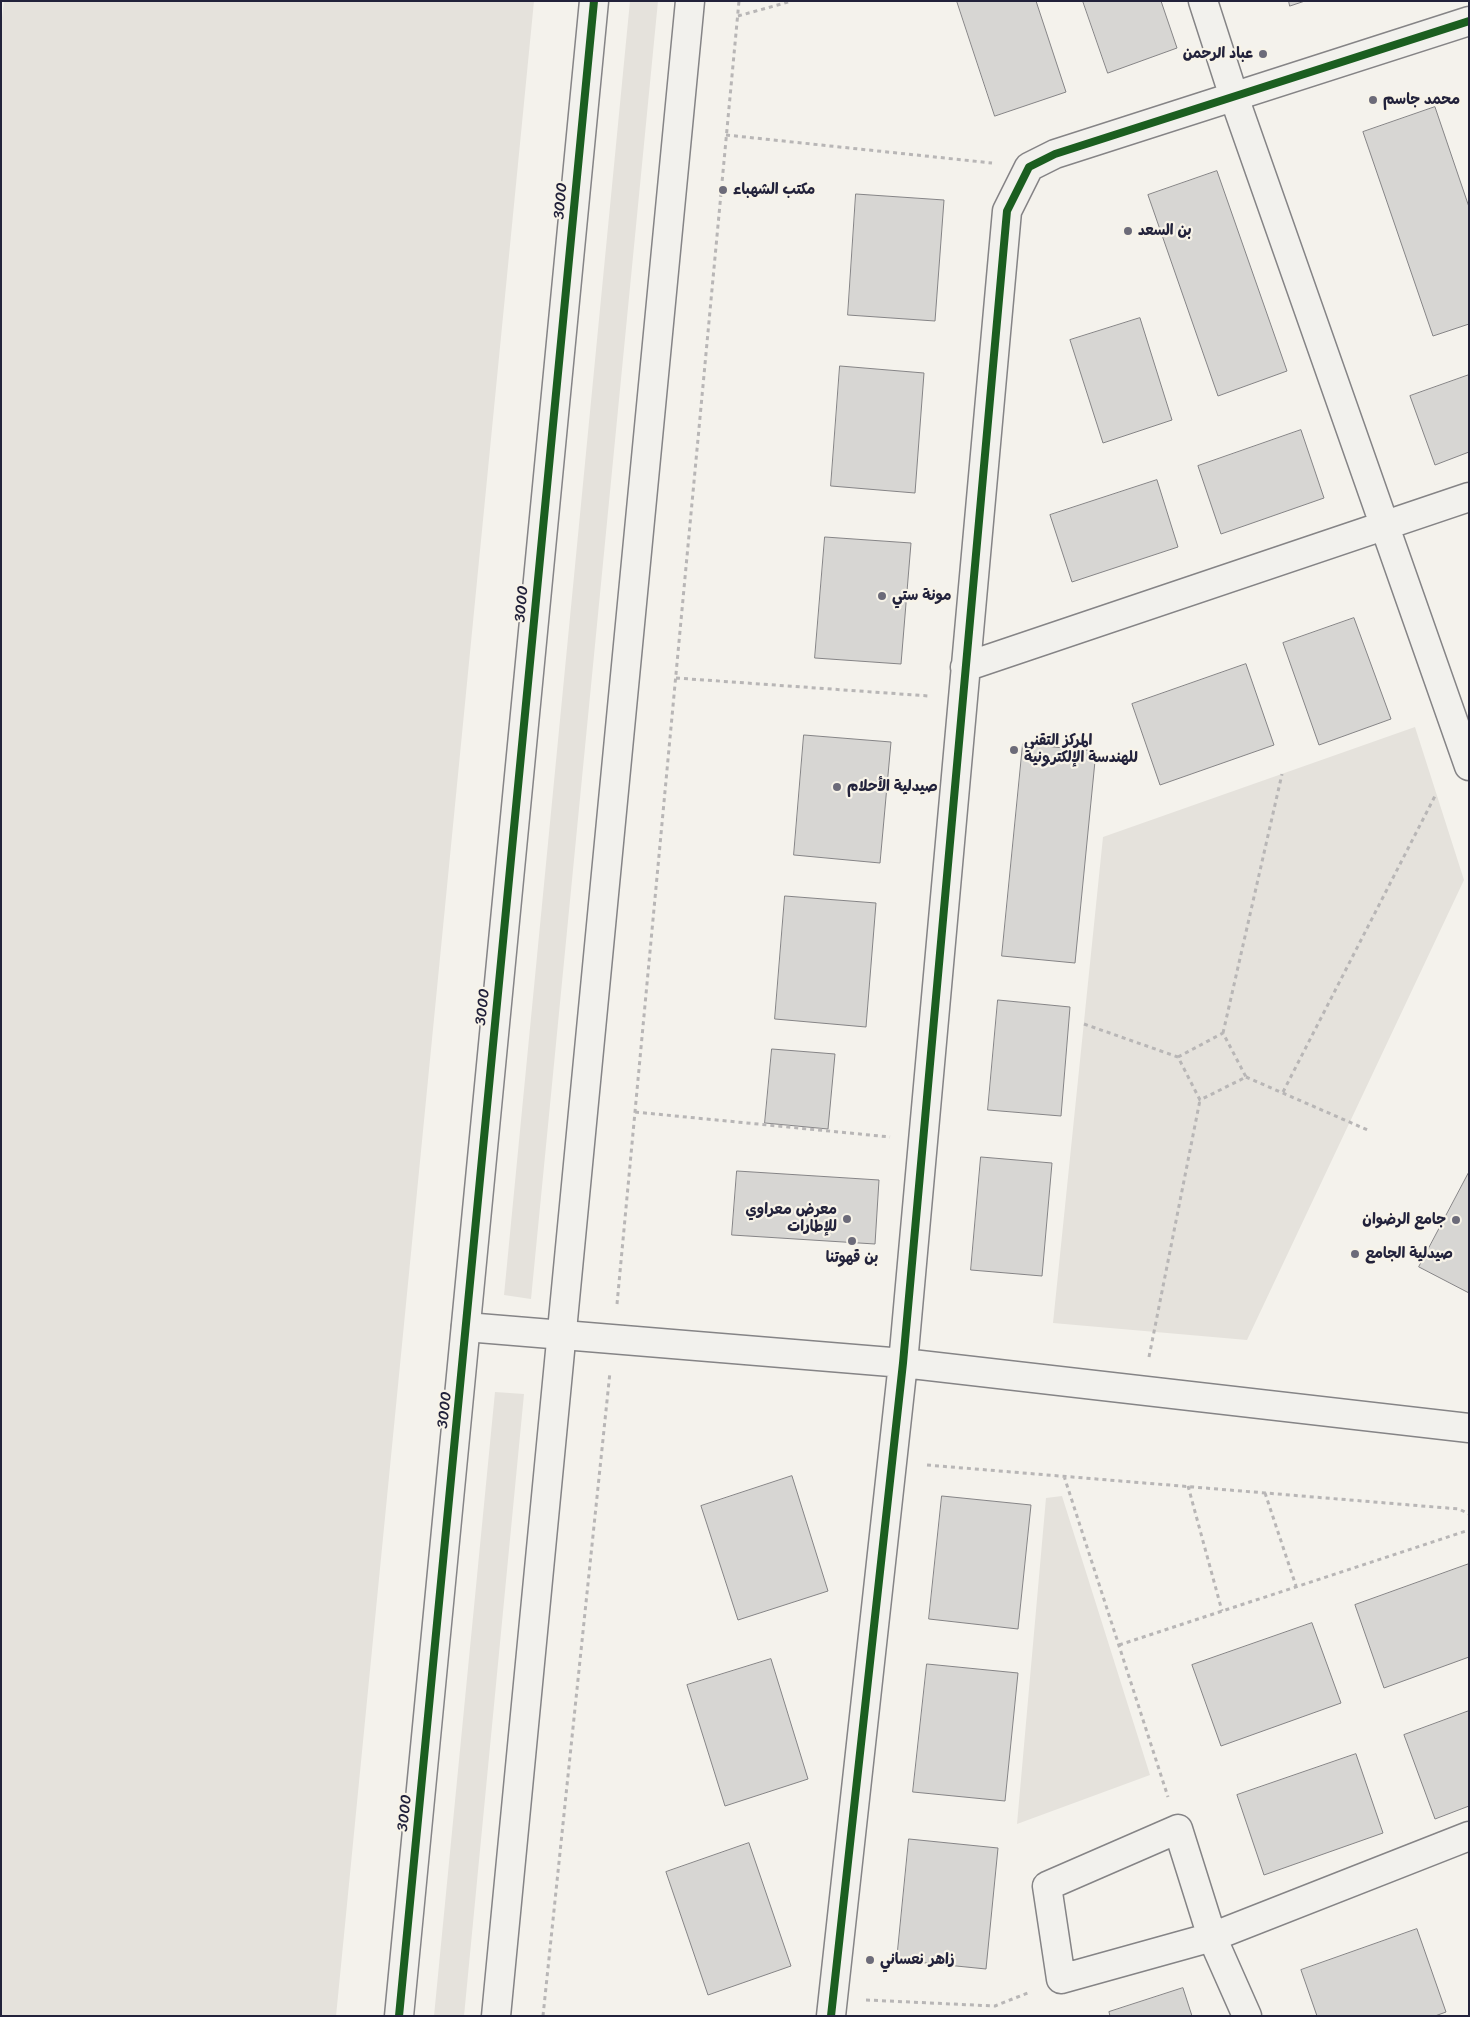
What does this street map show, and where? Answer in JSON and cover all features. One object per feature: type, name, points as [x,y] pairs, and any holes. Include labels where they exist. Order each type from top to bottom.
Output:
[{"type":"street","name":"3000","points":[[400,2016],[594,1]]},
{"type":"street","points":[[496,2016],[690,1]]},
{"type":"street","points":[[1203,1],[1234,97],[1469,766]]},
{"type":"street","points":[[832,2007],[903,1363],[962,698],[1008,211],[1029,167],[1055,154],[1469,21]]},
{"type":"street","points":[[965,667],[1469,497]]},
{"type":"street","points":[[466,1327],[903,1363],[1469,1428]]},
{"type":"street","points":[[1247,2016],[1212,1937],[1178,1829],[1047,1886],[1061,1979],[1212,1937],[1469,1836]]},
{"type":"path","points":[[543,2016],[613,1339],[739,1]]},
{"type":"path","points":[[738,16],[792,1]]},
{"type":"path","points":[[726,135],[1029,167]]},
{"type":"path","points":[[676,678],[962,698]]},
{"type":"path","points":[[1282,774],[1223,1033],[1246,1077],[1370,1131]]},
{"type":"path","points":[[1283,1092],[1436,794]]},
{"type":"path","points":[[1084,1024],[1178,1056],[1200,1100],[1142,1391]]},
{"type":"path","points":[[1178,1056],[1223,1033]]},
{"type":"path","points":[[1200,1100],[1246,1077]]},
{"type":"path","points":[[635,1112],[923,1140]]},
{"type":"path","points":[[892,1462],[1459,1509],[1469,1514]]},
{"type":"path","points":[[1064,1476],[1178,1829]]},
{"type":"path","points":[[1188,1486],[1222,1611]]},
{"type":"path","points":[[1265,1493],[1296,1586]]},
{"type":"path","points":[[1119,1645],[1469,1530]]},
{"type":"path","points":[[832,2007],[995,2006],[1061,1979]]},
{"type":"shaded area","points":[[4,1],[534,1],[336,2016],[1,2016],[1,26]]},
{"type":"shaded area","points":[[630,1],[658,1],[531,1299],[504,1295]]},
{"type":"shaded area","points":[[1415,727],[1464,880],[1247,1340],[1053,1323],[1103,837]]},
{"type":"shaded area","points":[[495,1392],[524,1394],[464,2016],[434,2016]]},
{"type":"shaded area","points":[[1062,1496],[1150,1775],[1017,1824],[1046,1498]]},
{"type":"building","points":[[957,1],[1036,1],[1066,92],[995,116]]},
{"type":"building","points":[[1083,1],[1161,1],[1177,48],[1108,73]]},
{"type":"building","points":[[1289,1],[1305,1],[1290,6]]},
{"type":"building","points":[[1435,107],[1469,207],[1469,324],[1433,336],[1363,132]]},
{"type":"building","points":[[1217,171],[1287,371],[1218,396],[1148,195]]},
{"type":"building","points":[[856,194],[944,200],[935,321],[848,315]]},
{"type":"building","points":[[1140,318],[1172,420],[1103,443],[1070,340]]},
{"type":"building","points":[[840,366],[924,373],[915,493],[831,486]]},
{"type":"building","points":[[1469,375],[1469,452],[1435,465],[1410,396]]},
{"type":"building","points":[[1301,430],[1324,498],[1221,534],[1198,466]]},
{"type":"building","points":[[1157,480],[1178,547],[1072,582],[1050,515]]},
{"type":"building","points":[[825,537],[911,543],[901,664],[815,658]]},
{"type":"building","points":[[1354,618],[1391,719],[1319,745],[1283,643]]},
{"type":"building","points":[[1246,664],[1274,745],[1160,785],[1132,704]]},
{"type":"building","points":[[804,735],[891,742],[880,863],[794,855]]},
{"type":"building","points":[[1023,744],[1096,751],[1075,963],[1002,956]]},
{"type":"building","points":[[785,896],[876,903],[866,1027],[775,1019]]},
{"type":"building","points":[[998,1000],[1070,1007],[1061,1116],[988,1110]]},
{"type":"building","points":[[772,1049],[835,1054],[828,1129],[765,1123]]},
{"type":"building","points":[[981,1157],[1052,1163],[1042,1276],[971,1270]]},
{"type":"building","points":[[737,1171],[879,1180],[875,1244],[732,1235]]},
{"type":"building","name":"جامع الرضوان","points":[[1469,1172],[1469,1293],[1419,1267]]},
{"type":"building","points":[[792,1476],[828,1591],[738,1620],[701,1506]]},
{"type":"building","points":[[942,1496],[1031,1505],[1018,1629],[929,1619]]},
{"type":"building","points":[[1469,1564],[1469,1657],[1384,1688],[1355,1605]]},
{"type":"building","points":[[1312,1623],[1341,1703],[1221,1746],[1192,1665]]},
{"type":"building","points":[[771,1659],[808,1779],[725,1806],[687,1685]]},
{"type":"building","points":[[927,1664],[1018,1673],[1005,1801],[913,1792]]},
{"type":"building","points":[[1469,1711],[1469,1806],[1435,1819],[1404,1735]]},
{"type":"building","points":[[1356,1754],[1383,1833],[1264,1875],[1237,1795]]},
{"type":"building","points":[[909,1839],[998,1848],[986,1969],[897,1960]]},
{"type":"building","points":[[749,1843],[791,1966],[708,1995],[666,1872]]},
{"type":"building","points":[[1417,1929],[1446,2012],[1435,2016],[1317,2016],[1301,1970]]},
{"type":"building","points":[[1183,1988],[1192,2016],[1110,2016],[1109,2012]]},
{"type":"cycle path","points":[[399,2016],[594,1]]},
{"type":"cycle path","points":[[831,2016],[903,1363],[1007,211],[1029,167],[1055,154],[1469,21]]},
{"type":"place","name":"عباد الرحمن","points":[[1263,54]]},
{"type":"place","name":"محمد جاسم","points":[[1373,100]]},
{"type":"place","name":"مكتب الشهباء","points":[[723,190]]},
{"type":"place","name":"بن السعد","points":[[1128,231]]},
{"type":"place","name":"مونة ستي","points":[[882,596]]},
{"type":"place","name":"المركز التقني للهندسة الإلكترونية","points":[[1014,750]]},
{"type":"place","name":"صيدلية الأحلام","points":[[837,787]]},
{"type":"place","name":"معرض معراوي للإطارات","points":[[847,1219]]},
{"type":"place","name":"جامع الرضوان","points":[[1456,1220]]},
{"type":"place","name":"بن قهوتنا","points":[[852,1241]]},
{"type":"place","name":"صيدلية الجامع","points":[[1355,1254]]},
{"type":"place","name":"زاهر نعساني","points":[[870,1960]]}]
